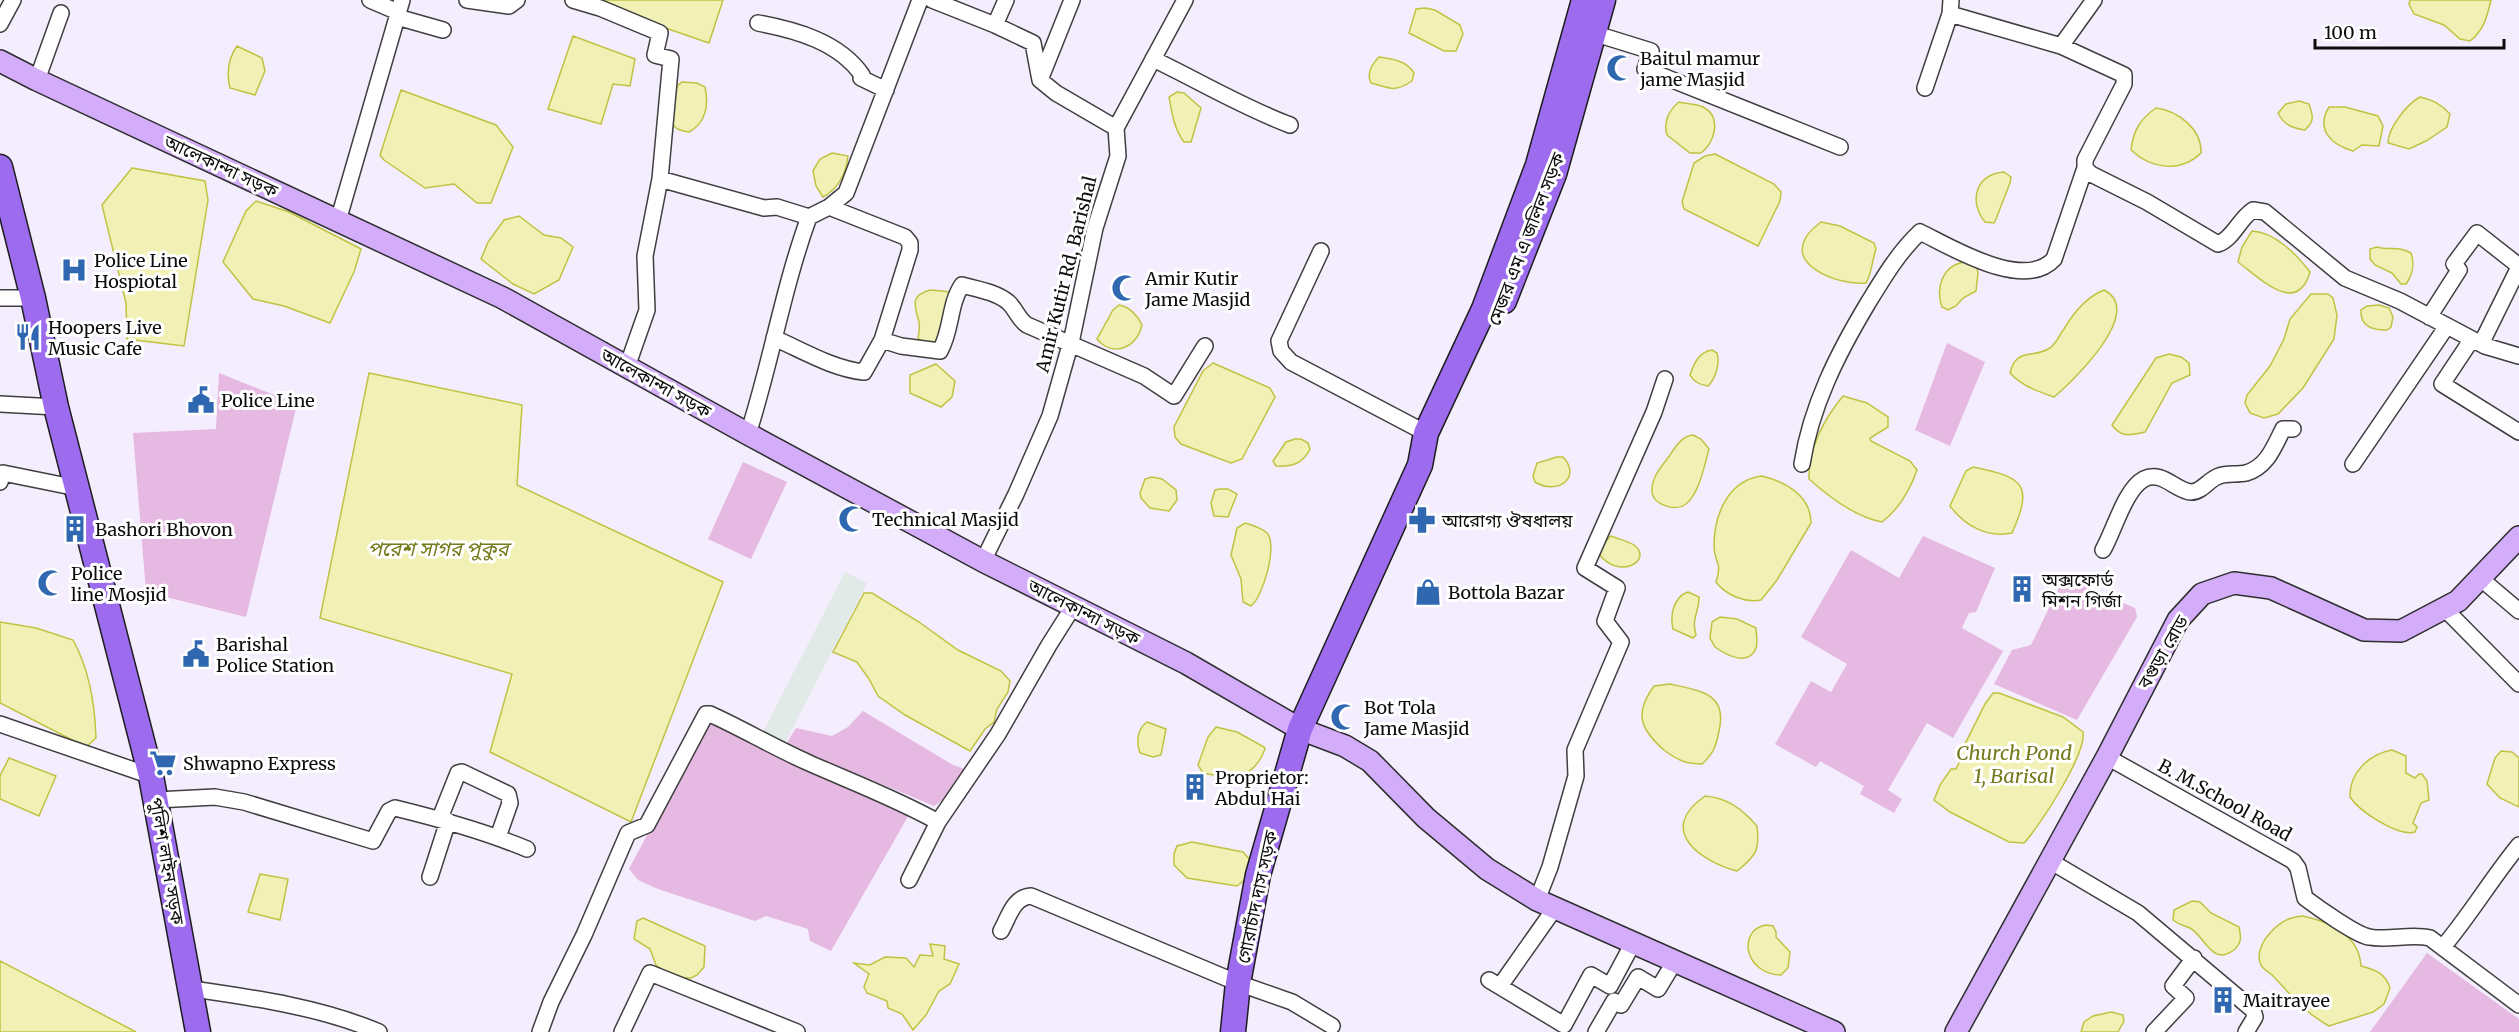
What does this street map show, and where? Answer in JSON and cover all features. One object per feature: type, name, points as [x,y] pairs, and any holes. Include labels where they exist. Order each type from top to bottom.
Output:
[{"type":"main road","name":"মেজর এম এ জলিল সড়ক","points":[[1420,465],[1441,439],[1491,311],[1538,165],[1584,0]]},
{"type":"main road","name":"মেজর এম এ জলিল সড়ক","points":[[1300,729],[1420,465],[1426,433],[1491,311],[1554,174],[1604,0]]},
{"type":"main road","name":"আলেকান্দা সড়ক","points":[[0,60],[37,80],[503,298],[983,561],[1186,663],[1300,729],[1345,746],[1370,761],[1459,847],[1487,870],[1546,904],[1834,1032]]},
{"type":"main road","name":"পুলিশ লাইন সড়ক","points":[[0,167],[33,298],[56,407],[151,776],[192,989],[198,1032]]},
{"type":"main road","name":"বগুড়া রোড","points":[[1956,1032],[2107,757],[2178,620],[2202,594],[2234,583],[2271,588],[2364,630],[2402,631],[2458,601],[2519,537]]},
{"type":"main road","name":"গোরাচাঁদ দাস সড়ক","points":[[1233,1032],[1258,875],[1300,729]]},
{"type":"street","points":[[0,24],[13,0]]},
{"type":"street","points":[[370,0],[443,30]]},
{"type":"street","points":[[467,0],[509,6],[517,0]]},
{"type":"street","points":[[573,0],[600,8],[660,33],[655,55],[671,58],[660,178],[645,256],[648,310],[627,367]]},
{"type":"street","points":[[748,434],[764,384],[799,244],[809,217],[829,207],[846,193],[920,0]]},
{"type":"street","points":[[932,0],[1033,43],[1040,80],[1056,93],[1116,128],[1185,0]]},
{"type":"street","points":[[995,25],[1006,0]]},
{"type":"street","points":[[1040,80],[1072,0]]},
{"type":"street","points":[[2061,46],[2094,0]]},
{"type":"street","points":[[1802,464],[1807,434],[1832,368],[1852,329],[1893,262],[1920,232],[1981,261],[2014,272],[2050,263],[2054,259],[2085,168],[2085,160],[2124,84],[2124,75],[2061,46],[1951,7],[1925,88]]},
{"type":"street","points":[[338,221],[399,10]]},
{"type":"street","points":[[37,80],[61,13]]},
{"type":"street","points":[[758,23],[786,35],[811,36],[854,64],[862,75],[861,78],[886,90]]},
{"type":"street","points":[[1593,33],[1651,51],[1645,69],[1840,147]]},
{"type":"street","points":[[1153,59],[1232,101],[1290,125]]},
{"type":"street","name":"Amir Kutir Rd, Barishal","points":[[983,561],[1016,494],[1050,416],[1071,342],[1095,228],[1118,156],[1116,128]]},
{"type":"street","points":[[2085,168],[2091,174],[2147,202],[2218,244],[2224,242],[2243,216],[2253,210],[2265,212],[2345,278],[2400,301],[2476,342],[2519,356]]},
{"type":"street","points":[[660,178],[764,208],[777,207],[809,217]]},
{"type":"street","points":[[774,338],[819,358],[854,371],[864,372],[882,340],[910,250],[910,243],[905,237],[829,207]]},
{"type":"street","points":[[2429,317],[2459,270],[2454,264],[2477,232],[2519,267],[2476,342],[2442,384],[2519,432]]},
{"type":"street","points":[[1321,250],[1279,341],[1281,351],[1291,362],[1426,433]]},
{"type":"street","points":[[882,340],[901,346],[940,351],[946,340],[956,294],[962,285],[1000,297],[1009,303],[1021,321],[1144,376],[1174,396],[1205,346]]},
{"type":"street","points":[[0,298],[33,298]]},
{"type":"street","points":[[2353,464],[2446,326]]},
{"type":"street","points":[[2428,354],[2452,369]]},
{"type":"street","points":[[1633,943],[1610,986],[1591,975],[1564,1025],[1559,1028],[1494,983],[1546,904],[1550,867],[1576,776],[1575,750],[1621,642],[1605,621],[1617,588],[1585,568],[1654,412],[1665,379]]},
{"type":"street","points":[[0,404],[56,407]]},
{"type":"street","points":[[2103,550],[2120,511],[2143,479],[2152,476],[2191,492],[2200,489],[2220,475],[2247,473],[2265,463],[2283,429],[2293,429]]},
{"type":"street","points":[[0,482],[3,473],[77,488]]},
{"type":"street","points":[[2480,578],[2519,611]]},
{"type":"street","points":[[909,880],[938,822],[998,734],[1048,645],[1073,607]]},
{"type":"street","points":[[2444,608],[2519,684]]},
{"type":"street","points":[[540,1032],[551,1002],[584,935],[628,833],[647,825],[706,714],[753,734],[805,761],[915,809],[938,822]]},
{"type":"street","points":[[0,724],[151,776]]},
{"type":"street","name":"B. M.School Road","points":[[2107,757],[2294,861],[2298,868],[2305,898],[2363,935],[2377,938],[2421,936],[2443,947],[2519,1005]]},
{"type":"street","points":[[430,877],[458,773],[462,772],[508,794],[510,798],[498,837]]},
{"type":"street","points":[[156,800],[215,798],[244,802],[373,841],[391,808],[444,820],[527,849]]},
{"type":"street","points":[[2443,947],[2459,929],[2495,874],[2519,845]]},
{"type":"street","points":[[2050,861],[2138,913],[2194,958],[2253,1010],[2255,1017],[2246,1032]]},
{"type":"street","points":[[1001,931],[1016,902],[1023,897],[1031,896],[1239,983],[1292,1002],[1332,1026]]},
{"type":"street","points":[[2154,1032],[2186,998],[2174,986],[2194,958]]},
{"type":"street","points":[[1596,1032],[1614,1001],[1621,1005],[1638,977],[1658,988],[1675,961]]},
{"type":"street","points":[[622,1032],[650,973],[797,1032]]},
{"type":"street","points":[[192,989],[242,996],[313,1011],[353,1021],[379,1032]]},
{"type":"shaded area","points":[[1947,343],[1985,362],[1950,446],[1915,430]]},
{"type":"shaded area","points":[[219,373],[297,404],[246,617],[146,592],[133,433],[216,429]]},
{"type":"shaded area","points":[[743,462],[787,482],[751,559],[708,539]]},
{"type":"shaded area","points":[[1923,536],[1995,568],[1976,612],[1969,613],[1962,628],[2003,651],[1953,738],[1927,723],[1888,790],[1902,799],[1894,813],[1860,794],[1864,786],[1820,761],[1816,767],[1775,744],[1811,681],[1831,692],[1847,664],[1801,637],[1851,550],[1899,578]]},
{"type":"shaded area","points":[[845,572],[867,583],[785,743],[763,732]]},
{"type":"shaded area","points":[[2064,577],[2135,608],[2137,617],[2077,720],[1994,684],[2012,650],[2031,645]]},
{"type":"shaded area","points":[[863,711],[953,765],[965,769],[949,794],[934,806],[786,744],[796,728],[832,736],[848,727]]},
{"type":"shaded area","points":[[708,720],[910,813],[831,951],[810,941],[808,929],[766,916],[755,921],[658,889],[638,880],[629,869]]},
{"type":"shaded area","points":[[2427,953],[2519,1019],[2519,1032],[2370,1032]]},
{"type":"water","points":[[584,0],[723,0],[709,43]]},
{"type":"water","points":[[2410,0],[2491,0],[2482,28],[2470,41],[2460,39],[2444,25],[2414,14],[2409,4]]},
{"type":"water","points":[[1416,9],[1435,10],[1460,25],[1463,34],[1456,51],[1444,51],[1409,33]]},
{"type":"water","points":[[573,36],[635,59],[630,86],[613,84],[601,124],[548,109]]},
{"type":"water","points":[[237,46],[262,58],[265,71],[255,95],[230,88],[229,66]]},
{"type":"water","points":[[1379,57],[1404,63],[1414,73],[1412,81],[1396,88],[1371,83],[1370,69]]},
{"type":"water","points":[[682,82],[697,83],[705,87],[706,94],[703,119],[689,132],[675,127],[671,117],[671,103],[675,90]]},
{"type":"water","points":[[401,90],[496,125],[513,147],[491,203],[477,203],[454,184],[425,188],[380,155]]},
{"type":"water","points":[[1177,92],[1184,93],[1201,108],[1191,142],[1184,142],[1174,121],[1169,97]]},
{"type":"water","points":[[2420,97],[2436,103],[2450,114],[2447,127],[2409,149],[2388,143],[2391,130],[2399,117]]},
{"type":"water","points":[[2299,101],[2309,104],[2311,112],[2312,121],[2305,130],[2289,125],[2278,113],[2286,104]]},
{"type":"water","points":[[1679,102],[1703,107],[1713,117],[1715,124],[1713,137],[1701,153],[1690,153],[1667,135],[1668,117]]},
{"type":"water","points":[[2329,107],[2345,107],[2378,116],[2383,126],[2379,146],[2362,145],[2353,151],[2332,141],[2324,123]]},
{"type":"water","points":[[2156,108],[2180,117],[2193,129],[2200,144],[2201,153],[2184,164],[2166,166],[2148,161],[2131,150],[2138,126]]},
{"type":"water","points":[[832,153],[848,156],[847,163],[837,185],[823,197],[816,186],[813,171],[820,159]]},
{"type":"water","points":[[1715,154],[1774,184],[1781,192],[1780,201],[1758,246],[1684,209],[1682,202],[1694,163],[1705,156]]},
{"type":"water","points":[[132,168],[205,181],[208,200],[184,346],[127,339],[126,303],[102,205]]},
{"type":"water","points":[[2004,172],[2011,177],[2010,183],[1994,223],[1985,222],[1977,206],[1978,190],[1987,178]]},
{"type":"water","points":[[256,201],[289,212],[361,249],[354,272],[330,323],[284,306],[253,299],[223,262],[246,211]]},
{"type":"water","points":[[519,216],[544,235],[561,238],[573,247],[559,280],[534,294],[513,284],[481,259],[488,242],[504,220]]},
{"type":"water","points":[[1821,222],[1840,226],[1874,243],[1876,249],[1866,283],[1845,282],[1833,278],[1812,267],[1805,259],[1802,250],[1805,239]]},
{"type":"water","points":[[2252,231],[2261,232],[2277,240],[2292,252],[2310,272],[2304,285],[2296,292],[2287,293],[2277,290],[2238,262],[2242,247]]},
{"type":"water","points":[[2377,247],[2402,249],[2411,253],[2413,269],[2406,284],[2401,284],[2392,273],[2375,265],[2370,259],[2370,249]]},
{"type":"water","points":[[1965,262],[1976,264],[1978,273],[1976,291],[1948,310],[1942,307],[1940,285],[1951,267]]},
{"type":"water","points":[[930,290],[952,292],[937,344],[922,342],[918,338],[919,324],[915,302],[919,295]]},
{"type":"water","points":[[2104,290],[2115,300],[2117,313],[2112,329],[2089,362],[2054,397],[2025,385],[2010,373],[2016,360],[2050,348],[2081,306]]},
{"type":"water","points":[[2311,294],[2328,294],[2333,298],[2337,315],[2334,339],[2303,388],[2278,414],[2264,418],[2250,413],[2245,403],[2247,395],[2270,366],[2284,339],[2290,319]]},
{"type":"water","points":[[1119,305],[1133,312],[1142,325],[1130,345],[1117,349],[1103,345],[1097,339],[1113,310]]},
{"type":"water","points":[[2379,305],[2389,308],[2393,317],[2391,327],[2387,330],[2368,326],[2361,316],[2361,310],[2367,306]]},
{"type":"water","points":[[1712,350],[1717,353],[1717,370],[1708,386],[1702,385],[1690,375],[1698,359],[1707,351]]},
{"type":"water","points":[[2169,354],[2181,357],[2189,363],[2190,375],[2172,383],[2145,432],[2131,435],[2119,432],[2112,425],[2156,358]]},
{"type":"water","points":[[1213,363],[1270,388],[1275,397],[1242,459],[1231,463],[1181,444],[1175,437],[1174,427],[1203,371]]},
{"type":"water","points":[[936,364],[955,381],[952,397],[941,407],[910,393],[910,375]]},
{"type":"water","name":"পরেশ সাগর পুকুর","points":[[369,373],[522,405],[517,485],[723,582],[631,822],[490,752],[512,674],[320,618]]},
{"type":"water","points":[[1843,396],[1867,403],[1888,417],[1888,427],[1870,438],[1871,441],[1910,461],[1917,470],[1903,499],[1882,522],[1852,511],[1809,479],[1811,457],[1818,435]]},
{"type":"water","points":[[1693,435],[1701,439],[1709,449],[1695,493],[1682,506],[1671,507],[1661,504],[1653,497],[1653,481],[1682,439]]},
{"type":"water","points":[[1295,439],[1308,443],[1310,449],[1307,454],[1296,463],[1276,466],[1273,461],[1286,442]]},
{"type":"water","points":[[1563,457],[1568,464],[1569,477],[1565,482],[1552,487],[1535,482],[1533,476],[1537,463]]},
{"type":"water","points":[[1973,467],[2003,475],[2020,485],[2023,493],[2022,503],[2012,533],[1994,534],[1977,529],[1950,506],[1966,471]]},
{"type":"water","points":[[1762,476],[1780,482],[1796,492],[1807,505],[1811,523],[1777,580],[1761,600],[1755,601],[1730,594],[1716,582],[1719,570],[1714,546],[1717,523],[1725,501],[1740,484]]},
{"type":"water","points":[[1152,477],[1162,479],[1176,490],[1177,500],[1169,511],[1150,508],[1141,498],[1140,493],[1145,479]]},
{"type":"water","points":[[1228,489],[1237,494],[1228,517],[1214,516],[1211,503],[1215,490]]},
{"type":"water","points":[[1245,523],[1267,533],[1271,548],[1268,571],[1256,601],[1251,606],[1243,602],[1241,579],[1231,555],[1237,528]]},
{"type":"water","points":[[1611,536],[1634,545],[1639,551],[1640,557],[1637,562],[1624,567],[1616,566],[1607,562],[1599,554],[1601,546]]},
{"type":"water","points":[[1688,592],[1699,597],[1694,624],[1696,635],[1693,638],[1673,629],[1672,624],[1672,613],[1676,602]]},
{"type":"water","points":[[864,593],[872,593],[958,650],[1001,671],[1010,681],[1008,692],[997,709],[994,722],[985,729],[970,751],[905,715],[878,696],[857,662],[833,652]]},
{"type":"water","points":[[1720,617],[1737,619],[1756,628],[1757,646],[1753,654],[1737,658],[1715,647],[1710,638],[1712,622]]},
{"type":"water","points":[[0,622],[36,628],[73,640],[87,675],[94,713],[96,738],[86,747],[0,703]]},
{"type":"water","points":[[1670,684],[1709,696],[1719,709],[1721,718],[1715,745],[1712,753],[1702,764],[1682,761],[1673,756],[1656,742],[1645,728],[1642,713],[1648,696],[1654,686]]},
{"type":"water","name":"Church Pond 1, Barisal","points":[[1993,693],[1999,693],[2063,717],[2083,732],[2078,756],[2061,789],[2024,843],[2009,842],[1950,812],[1934,800],[1940,785],[1951,769],[1956,769],[1961,759],[1959,756],[1985,704]]},
{"type":"water","points":[[1147,722],[1166,729],[1161,755],[1153,757],[1140,753],[1138,736],[1141,728]]},
{"type":"water","points":[[1216,727],[1237,732],[1264,747],[1254,767],[1240,775],[1232,776],[1203,773],[1198,765],[1208,737]]},
{"type":"water","points":[[2392,750],[2406,756],[2406,773],[2415,778],[2422,774],[2427,781],[2429,800],[2421,803],[2413,823],[2417,827],[2415,832],[2408,833],[2389,827],[2362,809],[2350,797],[2353,780],[2362,766],[2368,760]]},
{"type":"water","points":[[2501,751],[2512,752],[2519,758],[2519,807],[2500,798],[2487,784],[2495,758]]},
{"type":"water","points":[[9,758],[56,776],[39,816],[0,799],[0,776]]},
{"type":"water","points":[[1705,796],[1721,799],[1734,805],[1757,826],[1758,841],[1755,852],[1749,861],[1737,871],[1710,860],[1698,852],[1684,832],[1684,821],[1691,809]]},
{"type":"water","points":[[1192,842],[1243,852],[1251,861],[1247,878],[1237,886],[1187,878],[1174,865],[1174,854],[1177,846]]},
{"type":"water","points":[[260,874],[288,879],[280,920],[248,912]]},
{"type":"water","points":[[2192,901],[2200,902],[2211,913],[2239,927],[2240,939],[2235,949],[2227,954],[2215,953],[2190,928],[2173,920],[2174,910]]},
{"type":"water","points":[[2303,916],[2333,926],[2349,938],[2359,955],[2361,966],[2379,973],[2388,983],[2390,988],[2384,1004],[2373,1012],[2329,1026],[2304,1008],[2263,967],[2259,956],[2268,935],[2285,921]]},
{"type":"water","points":[[643,918],[705,946],[704,967],[697,975],[691,978],[672,977],[656,965],[650,949],[634,939],[637,921]]},
{"type":"water","points":[[1766,925],[1773,926],[1776,937],[1790,952],[1788,968],[1781,975],[1769,973],[1759,967],[1752,960],[1749,952],[1748,943],[1751,935]]},
{"type":"water","points":[[930,944],[945,946],[944,959],[959,964],[950,984],[939,991],[926,1015],[913,1030],[902,1014],[888,1008],[887,1001],[867,993],[864,987],[869,974],[854,963],[870,965],[885,957],[906,958],[914,967],[920,955],[933,956]]},
{"type":"water","points":[[0,961],[136,1032],[0,1032]]},
{"type":"water","points":[[2111,1012],[2123,1015],[2124,1021],[2118,1032],[2081,1032],[2084,1022],[2093,1016]]},
{"type":"place","name":"Baitul mamur jame Masjid","points":[[1620,68]]},
{"type":"place","name":"Police Line Hospiotal","points":[[74,270]]},
{"type":"place","name":"Amir Kutir Jame Masjid","points":[[1125,288]]},
{"type":"place","name":"Hoopers Live Music Cafe","points":[[28,337]]},
{"type":"place","name":"Police Line","points":[[201,400]]},
{"type":"place","name":"Technical Masjid","points":[[852,519]]},
{"type":"place","name":"আরোগ্য ঔষধালয়","points":[[1422,520]]},
{"type":"place","name":"Bashori Bhovon","points":[[75,529]]},
{"type":"place","name":"Police line Mosjid","points":[[51,583]]},
{"type":"place","name":"অক্সফোর্ড মিশন গির্জা","points":[[2022,589]]},
{"type":"place","name":"Bottola Bazar","points":[[1428,592]]},
{"type":"place","name":"Barishal Police Station","points":[[196,654]]},
{"type":"place","name":"Bot Tola Jame Masjid","points":[[1344,717]]},
{"type":"place","name":"Shwapno Express","points":[[163,763]]},
{"type":"place","name":"Proprietor: Abdul Hai","points":[[1195,787]]},
{"type":"place","name":"Maitrayee","points":[[2223,1000]]}]
